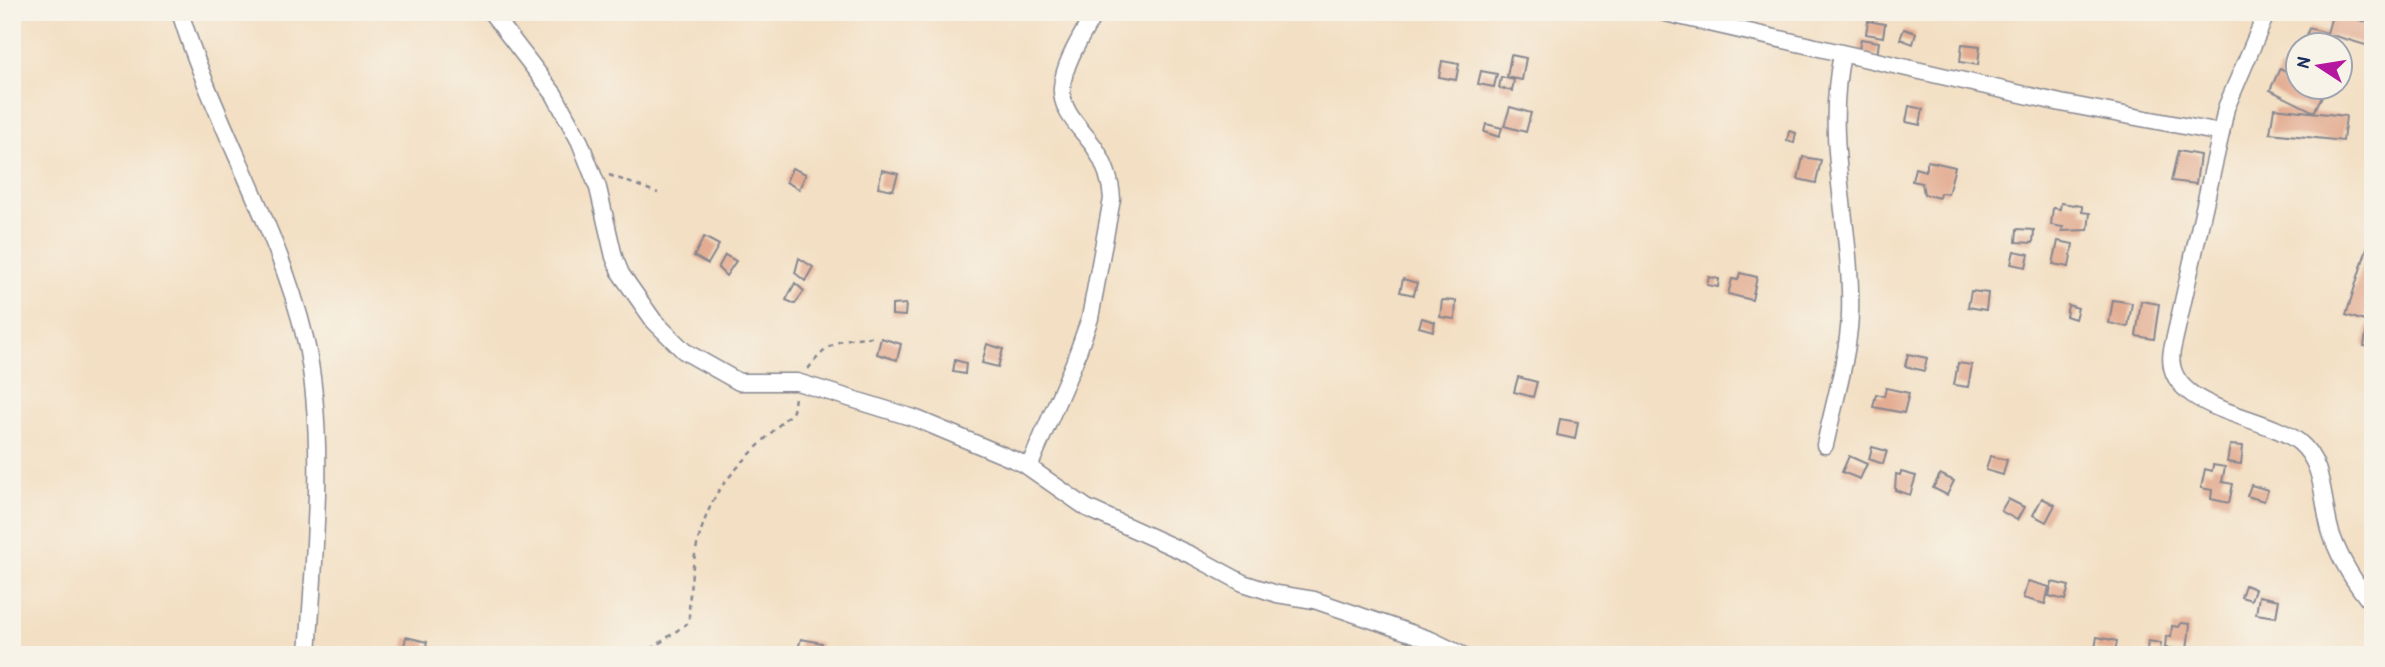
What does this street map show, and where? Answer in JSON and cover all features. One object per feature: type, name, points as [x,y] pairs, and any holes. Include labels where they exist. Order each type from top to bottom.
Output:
[{"type":"street","points":[[180,12],[282,269],[305,337],[317,403],[308,655]]},
{"type":"street","points":[[491,12],[554,94],[593,170],[621,274],[654,321],[684,352],[730,379],[746,383],[797,382],[917,419],[1030,467],[1087,508],[1193,556],[1243,583],[1277,594],[1314,600],[1431,640],[1462,655]]},
{"type":"street","points":[[1030,467],[1090,318],[1112,199],[1111,185],[1102,162],[1068,113],[1062,96],[1065,74],[1095,12]]},
{"type":"street","points":[[1661,12],[2061,103],[2221,133]]},
{"type":"street","points":[[2267,12],[2238,77],[2221,133],[2170,369],[2179,385],[2195,396],[2274,427],[2302,444],[2312,456],[2321,482],[2331,535],[2346,567],[2373,605]]},
{"type":"street","points":[[1825,445],[1850,316],[1834,129],[1835,96],[1842,55]]},
{"type":"path","points":[[593,170],[657,193]]},
{"type":"path","points":[[643,655],[690,622],[689,589],[698,537],[717,493],[793,411],[797,382],[823,349],[846,338],[872,337]]},
{"type":"building","points":[[2333,12],[2373,24],[2372,47],[2354,42],[2354,32],[2327,32]]},
{"type":"building","points":[[1868,21],[1885,24],[1883,37],[1866,34]]},
{"type":"building","points":[[2309,28],[2323,32],[2308,32]]},
{"type":"building","points":[[1904,29],[1916,33],[1913,44],[1900,39]]},
{"type":"building","points":[[1861,39],[1879,42],[1877,56],[1858,53]]},
{"type":"building","points":[[1962,44],[1980,46],[1978,65],[1960,62]]},
{"type":"building","points":[[1511,55],[1526,58],[1522,80],[1507,77]]},
{"type":"building","points":[[1442,61],[1459,64],[1456,80],[1439,77]]},
{"type":"building","points":[[2280,68],[2284,70],[2284,97],[2270,90]]},
{"type":"building","points":[[1481,71],[1497,74],[1494,87],[1478,84]]},
{"type":"building","points":[[1501,77],[1514,80],[1512,91],[1499,88]]},
{"type":"building","points":[[2294,102],[2319,102],[2314,112]]},
{"type":"building","points":[[1909,106],[1923,109],[1920,125],[1906,122]]},
{"type":"building","points":[[1510,107],[1531,113],[1526,132],[1504,126]]},
{"type":"building","points":[[2274,108],[2346,116],[2343,141],[2270,133]]},
{"type":"building","points":[[1486,124],[1502,128],[1499,137],[1484,132]]},
{"type":"building","points":[[1789,131],[1796,133],[1794,143],[1787,141]]},
{"type":"building","points":[[2178,151],[2200,155],[2196,184],[2171,181]]},
{"type":"building","points":[[1803,157],[1821,160],[1816,183],[1798,179]]},
{"type":"building","points":[[1928,161],[1955,167],[1948,194],[1940,193],[1939,198],[1924,194],[1922,183],[1912,181],[1915,168],[1925,171]]},
{"type":"building","points":[[792,168],[806,174],[799,189],[786,182]]},
{"type":"building","points":[[882,170],[898,174],[893,190],[878,187]]},
{"type":"building","points":[[2061,203],[2082,206],[2082,212],[2090,213],[2088,230],[2062,231],[2063,227],[2051,225],[2053,208],[2060,209]]},
{"type":"building","points":[[2017,229],[2034,230],[2033,243],[2016,242]]},
{"type":"building","points":[[2372,232],[2373,293],[2364,321],[2346,315]]},
{"type":"building","points":[[704,237],[719,245],[708,264],[694,256]]},
{"type":"building","points":[[2058,241],[2073,244],[2069,267],[2053,264]]},
{"type":"building","points":[[2014,251],[2029,254],[2026,267],[2011,264]]},
{"type":"building","points":[[725,255],[736,261],[726,276],[718,268]]},
{"type":"building","points":[[799,258],[813,267],[805,281],[795,273]]},
{"type":"building","points":[[1740,273],[1757,277],[1752,300],[1728,294],[1732,279],[1738,280]]},
{"type":"building","points":[[1709,277],[1719,279],[1718,287],[1707,285]]},
{"type":"building","points":[[1403,279],[1417,283],[1414,295],[1400,292]]},
{"type":"building","points":[[795,283],[804,291],[795,304],[786,300]]},
{"type":"building","points":[[1971,291],[1988,293],[1986,310],[1968,307]]},
{"type":"building","points":[[1442,300],[1456,301],[1455,319],[1440,317]]},
{"type":"building","points":[[2113,300],[2132,303],[2128,327],[2109,323]]},
{"type":"building","points":[[2141,301],[2159,304],[2154,339],[2136,336]]},
{"type":"building","points":[[906,304],[905,316],[892,315],[892,305]]},
{"type":"building","points":[[2068,305],[2078,308],[2075,319],[2066,316]]},
{"type":"building","points":[[1422,318],[1435,322],[1433,331],[1419,327]]},
{"type":"building","points":[[2368,320],[2373,320],[2373,347],[2364,346]]},
{"type":"building","points":[[881,338],[901,344],[897,360],[877,354]]},
{"type":"building","points":[[987,344],[1003,349],[998,367],[982,363]]},
{"type":"building","points":[[12,349],[18,350],[15,362],[12,361]]},
{"type":"building","points":[[1908,354],[1927,358],[1924,371],[1905,366]]},
{"type":"building","points":[[955,360],[966,363],[965,374],[953,372]]},
{"type":"building","points":[[1958,363],[1972,365],[1968,387],[1954,385]]},
{"type":"building","points":[[1518,377],[1537,382],[1533,397],[1514,392]]},
{"type":"building","points":[[1886,388],[1909,393],[1904,413],[1873,407],[1876,394],[1884,396]]},
{"type":"building","points":[[1560,419],[1578,422],[1575,439],[1557,435]]},
{"type":"building","points":[[2230,445],[2243,446],[2241,464],[2227,462]]},
{"type":"building","points":[[1872,447],[1887,451],[1883,464],[1869,459]]},
{"type":"building","points":[[1849,456],[1867,464],[1860,479],[1842,472]]},
{"type":"building","points":[[1990,456],[2007,460],[2003,475],[1986,470]]},
{"type":"building","points":[[2213,465],[2225,467],[2222,482],[2233,484],[2229,503],[2211,499],[2212,490],[2201,488],[2205,469],[2212,471]]},
{"type":"building","points":[[1901,472],[1916,476],[1910,495],[1895,490],[1896,474],[1900,475]]},
{"type":"building","points":[[1940,474],[1954,481],[1947,495],[1933,488]]},
{"type":"building","points":[[2251,485],[2268,490],[2264,501],[2247,496]]},
{"type":"building","points":[[2042,498],[2055,505],[2046,522],[2033,515]]},
{"type":"building","points":[[2008,499],[2024,507],[2017,520],[2001,511]]},
{"type":"building","points":[[2028,581],[2049,587],[2045,604],[2023,598]]},
{"type":"building","points":[[2052,582],[2069,586],[2065,600],[2049,596]]},
{"type":"building","points":[[2245,585],[2255,589],[2251,600],[2241,597]]},
{"type":"building","points":[[2259,596],[2279,600],[2276,617],[2256,614]]},
{"type":"building","points":[[2181,623],[2190,624],[2187,650],[2165,648],[2166,636],[2171,637],[2172,626],[2179,627]]},
{"type":"building","points":[[406,637],[427,642],[424,655],[402,655]]},
{"type":"building","points":[[2097,637],[2117,641],[2115,653],[2095,649]]},
{"type":"building","points":[[801,639],[822,643],[816,655],[796,655]]},
{"type":"building","points":[[2148,641],[2161,643],[2160,652],[2147,650]]}]
